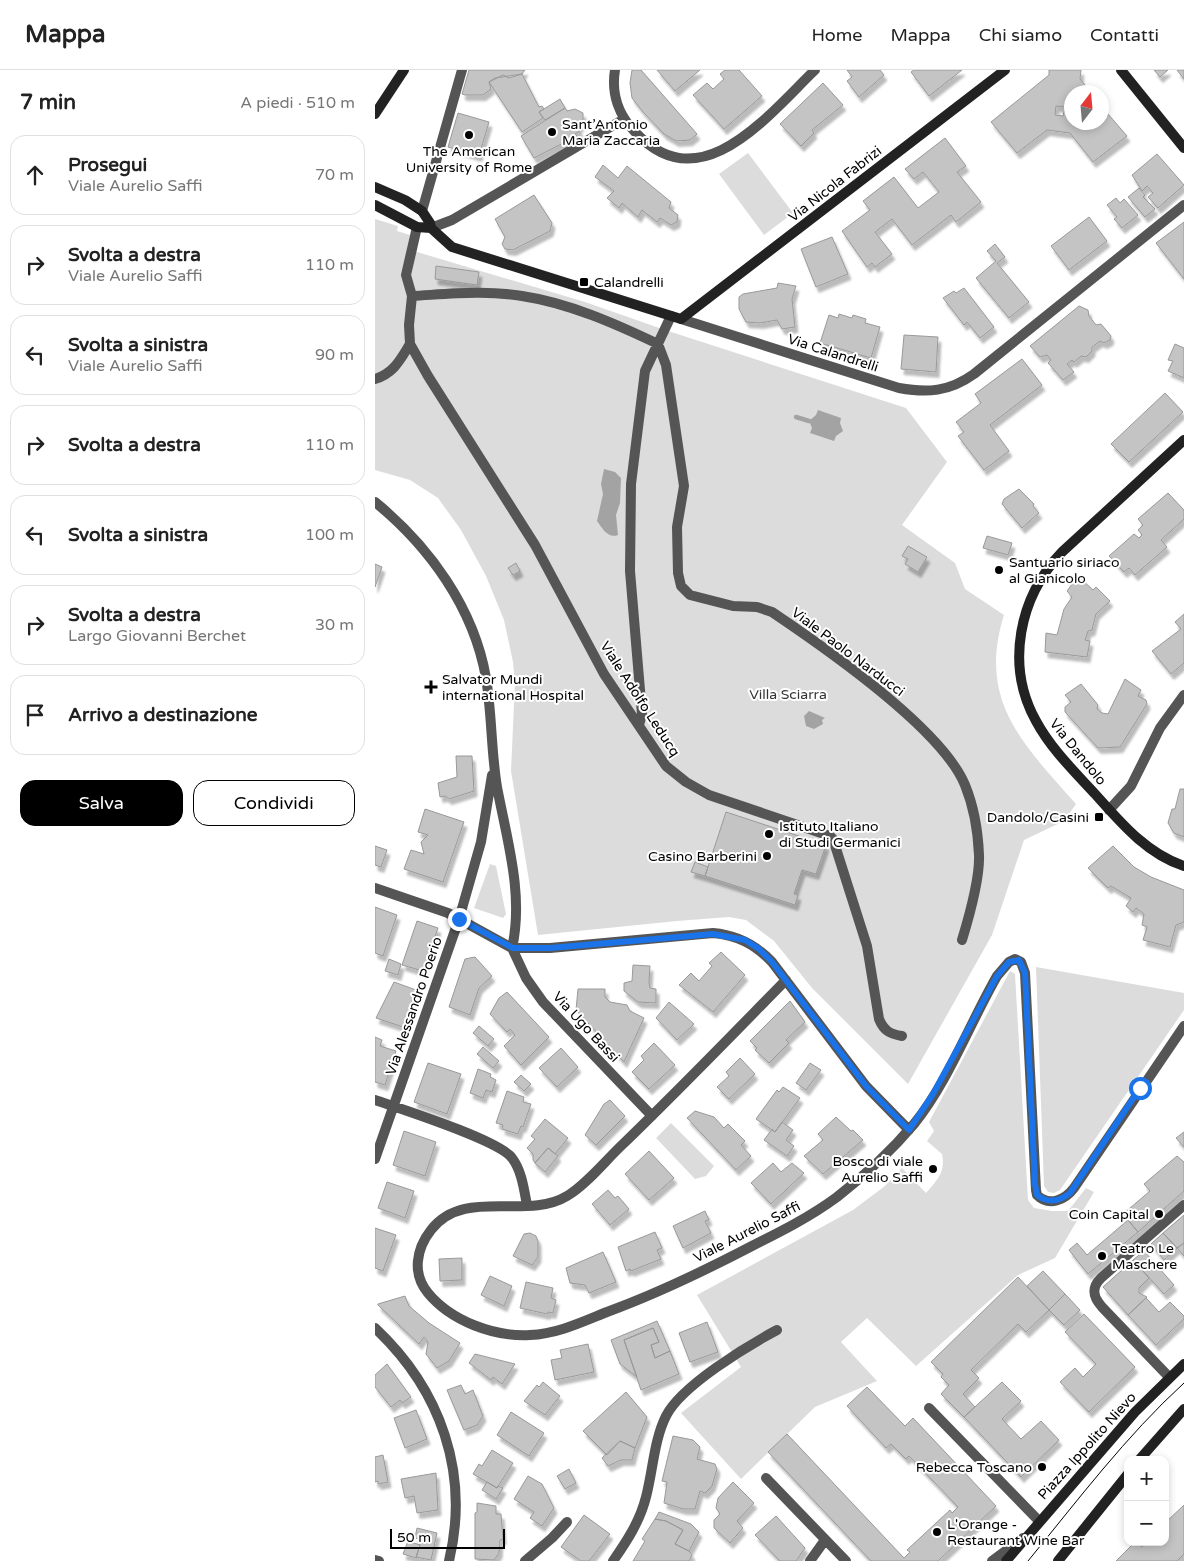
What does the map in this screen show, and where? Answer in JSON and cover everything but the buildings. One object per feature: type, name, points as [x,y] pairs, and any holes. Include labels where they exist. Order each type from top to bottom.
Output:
[{"type":"street","points":[[375,114],[404,70]]},
{"type":"street","points":[[375,187],[405,200],[422,211],[462,70]]},
{"type":"street","points":[[615,70],[615,96],[624,119],[644,141],[661,152],[689,158],[709,156],[725,149],[742,138],[815,70]]},
{"type":"street","name":"Via Nicola Fabrizi","points":[[676,318],[1005,70]]},
{"type":"street","points":[[1121,70],[1184,148]]},
{"type":"street","points":[[375,206],[417,227],[431,228],[453,220],[624,119]]},
{"type":"street","name":"Via Calandrelli","points":[[422,211],[431,228],[444,242],[463,251],[899,388],[921,392],[936,391],[958,384],[974,374],[1184,205]]},
{"type":"street","name":"Viale Adolfo Leducq","points":[[417,227],[406,275],[412,296],[409,325],[410,344],[428,376],[535,545],[604,674],[666,766],[686,782],[709,795],[745,809],[830,836],[867,946],[879,1019],[882,1026],[890,1034],[902,1036]]},
{"type":"street","points":[[412,296],[484,293],[523,296],[615,323],[658,344]]},
{"type":"street","points":[[639,726],[643,714],[631,571],[631,484],[645,371],[658,344],[676,318]]},
{"type":"street","points":[[375,379],[386,375],[394,368],[410,344]]},
{"type":"street","name":"Viale Paolo Narducci","points":[[658,344],[666,364],[684,486],[677,527],[678,573],[681,586],[690,595],[704,599],[772,612],[869,683],[904,712],[945,752],[965,784],[975,817],[979,857],[970,911],[962,940]]},
{"type":"street","name":"Via Dandolo","points":[[1184,440],[1054,560],[1035,586],[1022,625],[1020,643],[1022,680],[1033,715],[1057,750],[1109,810],[1144,845],[1164,858],[1184,866]]},
{"type":"street","points":[[375,502],[425,549],[467,619],[478,649],[486,680],[493,764],[517,901],[513,948]]},
{"type":"street","points":[[1109,810],[1131,786],[1160,728],[1184,695]]},
{"type":"street","name":"Via Alessandro Poerio","points":[[375,1159],[459,919],[481,842],[493,764]]},
{"type":"street","points":[[375,888],[434,908],[513,948],[550,948],[720,934],[739,938],[759,949],[786,980],[866,1086],[909,1130]]},
{"type":"street","name":"Via Ugo Bassi","points":[[513,948],[526,978],[543,1002],[652,1116]]},
{"type":"street","name":"Viale Aurelio Saffi","points":[[786,980],[652,1116],[568,1196],[554,1202],[469,1208],[447,1216],[435,1226],[422,1244],[417,1260],[419,1278],[431,1297],[463,1319],[496,1332],[531,1335],[564,1329],[635,1301],[706,1269],[807,1217],[850,1186],[909,1130],[933,1094],[1001,971],[1009,962],[1015,960],[1021,962],[1025,973],[1035,1184],[1037,1195],[1046,1200],[1057,1200],[1070,1193],[1184,1026]]},
{"type":"street","points":[[375,1100],[485,1140],[505,1152],[517,1166],[527,1205]]},
{"type":"street","points":[[1169,1377],[1102,1307],[1094,1297],[1094,1292],[1101,1278],[1184,1205]]},
{"type":"street","points":[[375,1328],[395,1349],[418,1379],[435,1412],[449,1447],[457,1496],[456,1517],[449,1561]]},
{"type":"street","points":[[613,1561],[631,1534],[641,1514],[660,1433],[672,1406],[693,1386],[757,1341],[777,1330]]},
{"type":"street","name":"Piazza Ippolito Nievo","points":[[1006,1561],[1039,1521],[1169,1377],[1184,1364]]},
{"type":"street","points":[[929,1408],[1039,1521]]},
{"type":"street","points":[[1143,1456],[1184,1410]]},
{"type":"street","points":[[765,1478],[845,1561]]},
{"type":"street","points":[[1058,1561],[1124,1479]]},
{"type":"street","points":[[525,1561],[552,1538],[567,1522]]},
{"type":"street","name":"Piazza Ippolito Nievo","points":[[992,1561],[1028,1535]]},
{"type":"street","points":[[810,1561],[825,1540]]},
{"type":"street","points":[[375,1560],[379,1561]]},
{"type":"green space","points":[[748,153],[793,213],[764,235],[719,174]]},
{"type":"green space","name":"Villa Sciarra","points":[[375,219],[398,226],[397,231],[410,235],[407,249],[585,302],[665,330],[906,408],[947,462],[902,525],[955,563],[965,589],[1004,615],[997,645],[996,672],[1001,697],[1010,719],[1023,741],[1076,804],[1064,821],[1024,840],[992,935],[908,1084],[812,988],[774,941],[746,920],[729,917],[538,935],[511,771],[515,682],[513,662],[504,620],[486,576],[461,530],[438,498],[410,480],[375,470]]},
{"type":"green space","points":[[490,864],[496,866],[506,914],[503,918],[474,908]]},
{"type":"green space","points":[[1036,967],[1184,993],[1184,1010],[1060,1190],[1054,1193],[1048,1192],[1044,1186]]},
{"type":"green space","points":[[1010,971],[1015,974],[1028,1200],[1034,1208],[1068,1211],[1086,1188],[1094,1192],[1055,1258],[1018,1275],[916,1366],[867,1318],[841,1342],[877,1381],[815,1407],[741,1479],[681,1413],[741,1367],[697,1295],[853,1210],[885,1186],[902,1168],[926,1193],[940,1175],[943,1166],[942,1154],[927,1141],[934,1131],[929,1122]]},
{"type":"green space","points":[[671,1123],[714,1166],[706,1176],[695,1179],[656,1138]]},
{"type":"shaded area","points":[[818,410],[841,418],[840,423],[843,431],[836,436],[834,441],[810,433],[812,428],[809,421],[816,415]]},
{"type":"shaded area","points":[[604,469],[615,472],[621,478],[620,503],[616,515],[618,535],[614,536],[608,534],[597,521],[603,494],[601,484]]},
{"type":"shaded area","points":[[809,711],[825,718],[822,720],[823,724],[814,729],[806,726],[804,716]]},
{"type":"waterway","points":[[796,417],[809,421]]},
{"type":"tram line","points":[[1028,1561],[1122,1447],[1184,1383]]},
{"type":"place","name":"Sant’Antonio Maria Zaccaria","points":[[552,132]]},
{"type":"place","name":"The American University of Rome","points":[[469,135]]},
{"type":"place","name":"Calandrelli","points":[[584,282]]},
{"type":"place","name":"Santuario siriaco al Gianicolo","points":[[999,570]]},
{"type":"place","name":"Salvator Mundi international Hospital","points":[[431,687]]},
{"type":"place","name":"Dandolo/Casini","points":[[1099,817]]},
{"type":"place","name":"Istituto Italiano di Studi Germanici","points":[[769,834]]},
{"type":"place","name":"Casino Barberini","points":[[767,856]]},
{"type":"place","name":"Bosco di viale Aurelio Saffi","points":[[933,1169]]},
{"type":"place","name":"Coin Capital","points":[[1159,1214]]},
{"type":"place","name":"Teatro Le Maschere","points":[[1102,1256]]},
{"type":"place","name":"Rebecca Toscano","points":[[1042,1467]]},
{"type":"place","name":"L'Orange - Restaurant Wine Bar","points":[[937,1532]]},
{"type":"route","points":[[459,919],[513,948],[540,949],[713,934],[733,936],[745,940],[767,956],[866,1086],[909,1130],[933,1094],[997,976],[1011,960],[1019,960],[1025,973],[1035,1184],[1037,1195],[1046,1200],[1051,1201],[1064,1198],[1070,1193],[1140,1088]]}]
